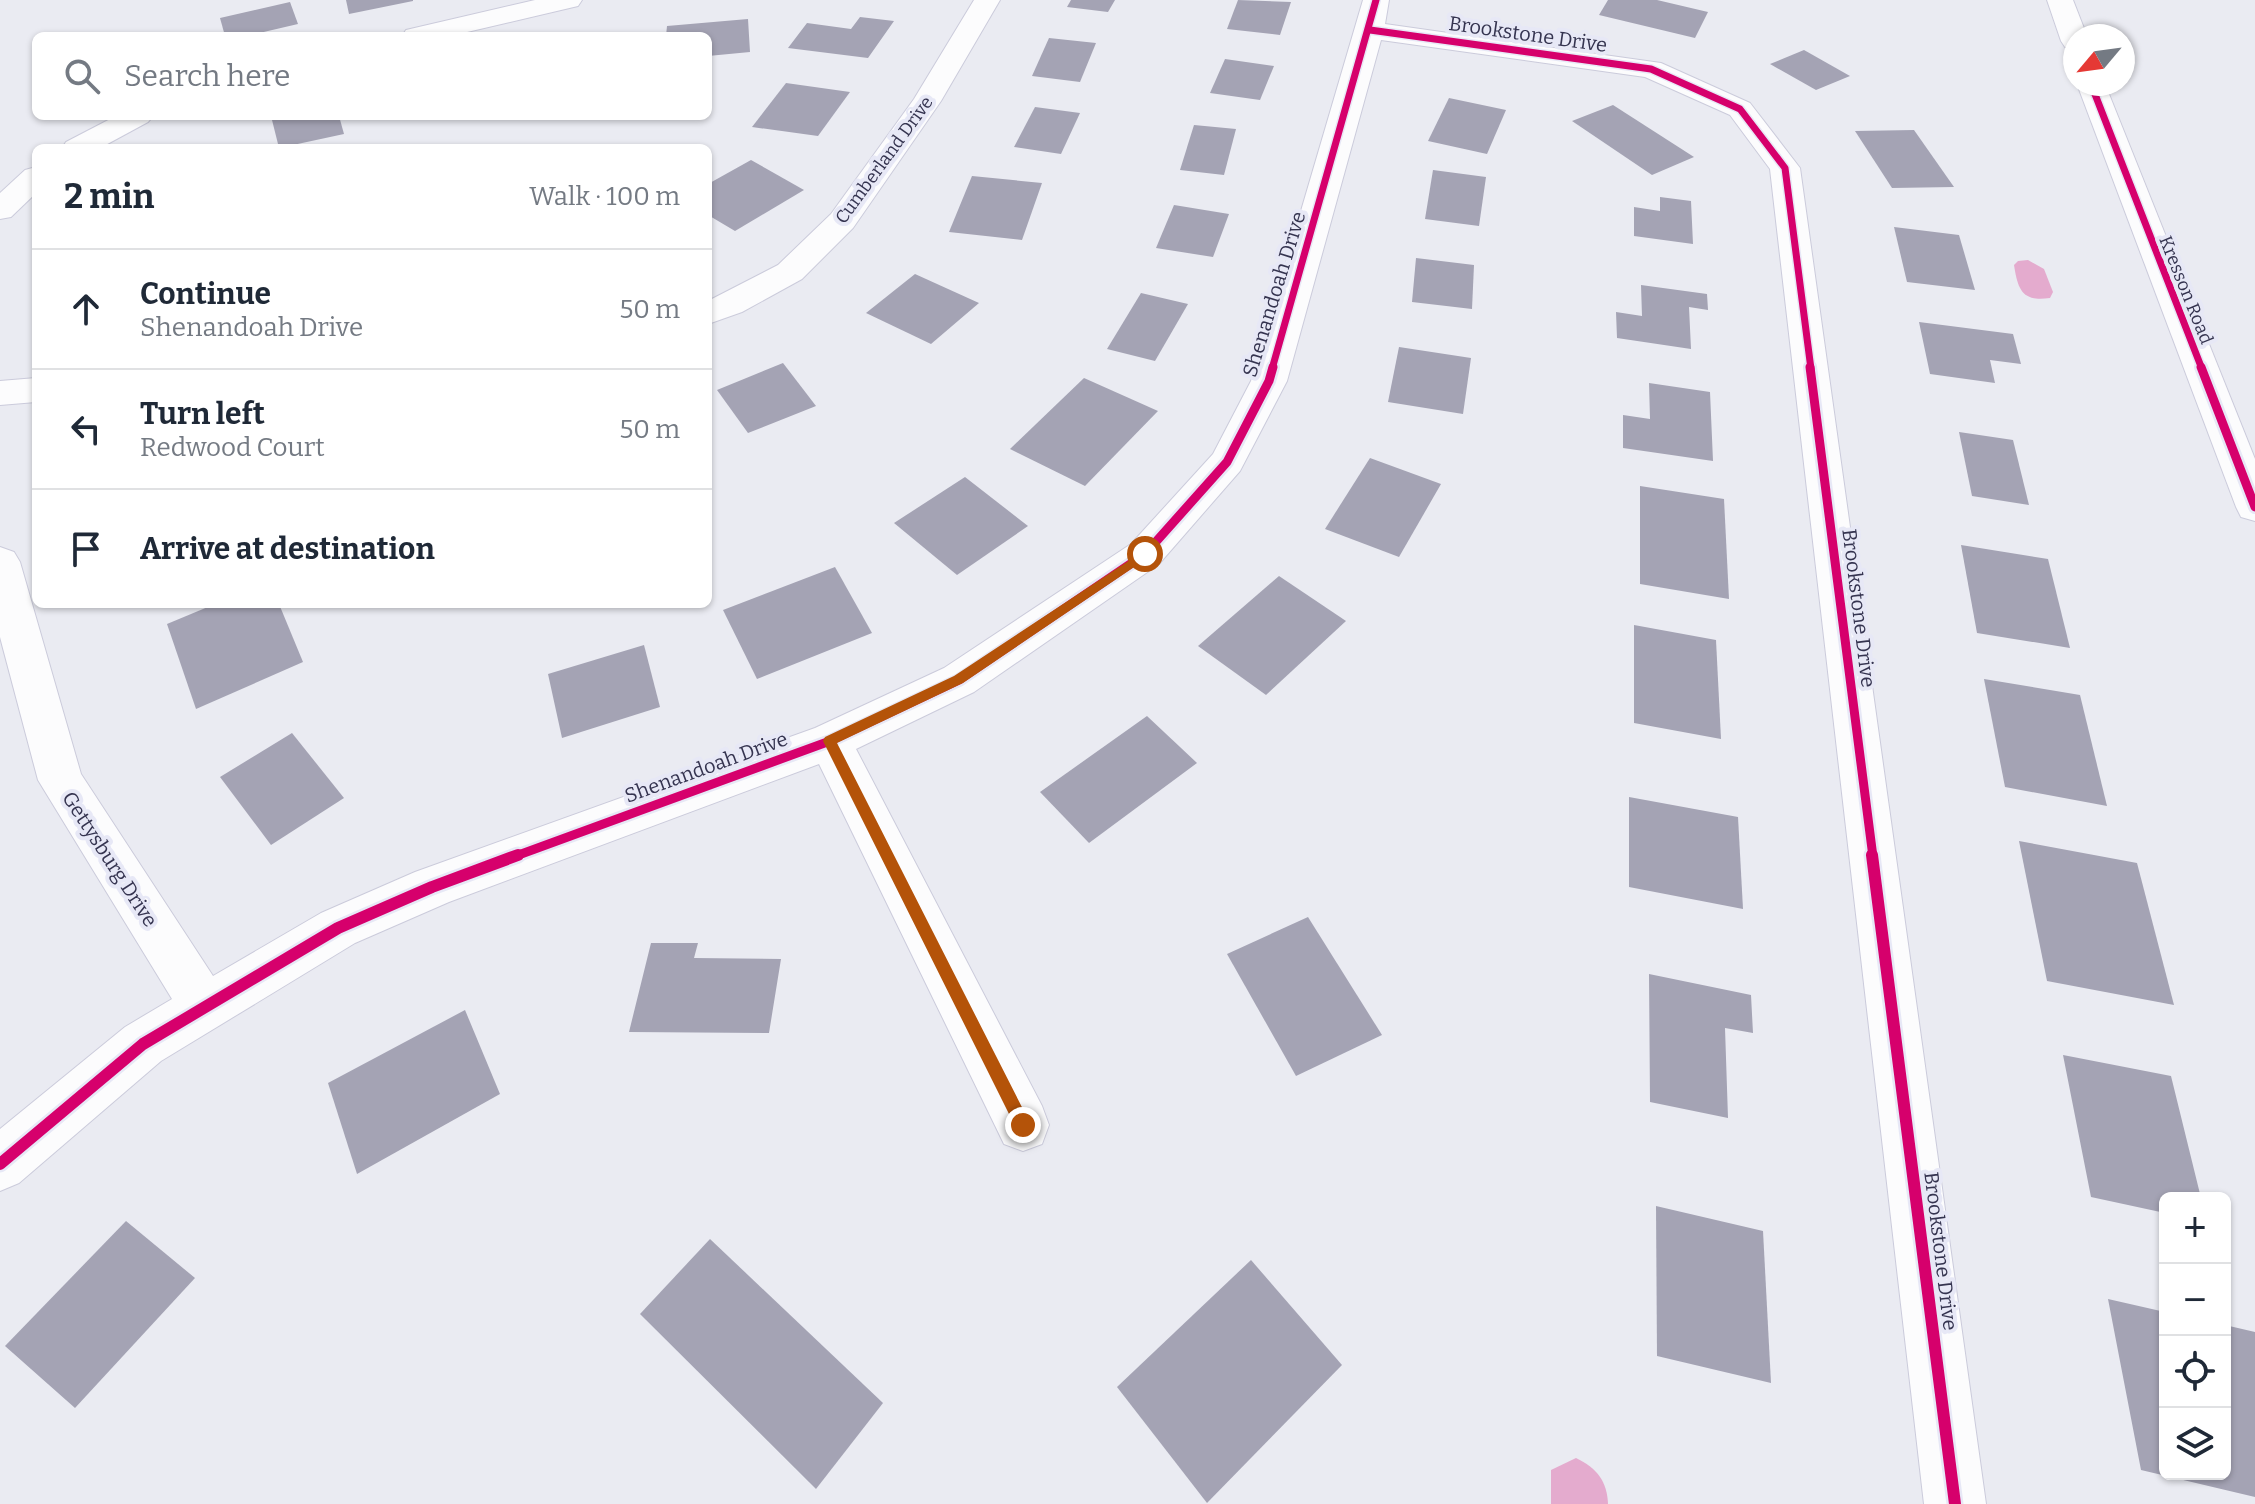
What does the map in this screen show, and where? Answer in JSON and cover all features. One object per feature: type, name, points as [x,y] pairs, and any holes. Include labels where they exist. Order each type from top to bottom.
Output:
[{"type":"street","points":[[433,32],[569,0]]},
{"type":"street","name":"Cumberland Drive","points":[[712,312],[790,272],[842,221],[927,101],[987,0]]},
{"type":"street","points":[[2060,0],[2069,24]]},
{"type":"street","name":"Shenandoah Drive","points":[[0,1164],[143,1044],[338,928],[432,887],[830,741],[959,680],[1145,554],[1227,462],[1269,381],[1373,15]]},
{"type":"street","name":"Brookstone Drive","points":[[1373,15],[1651,69],[1740,109],[1785,168],[1955,1504]]},
{"type":"street","name":"Kresson Road","points":[[2096,96],[2255,507]]},
{"type":"street","points":[[85,144],[130,120]]},
{"type":"street","points":[[0,210],[32,180]]},
{"type":"street","points":[[0,393],[32,390]]},
{"type":"street","name":"Gettysburg Drive","points":[[0,562],[60,780],[205,1007]]},
{"type":"street","points":[[830,741],[1023,1125]]},
{"type":"shaded area","points":[[2028,260],[2044,269],[2053,292],[2050,298],[2027,296],[2020,287],[2014,265],[2018,261]]},
{"type":"shaded area","points":[[1576,1458],[1600,1476],[1608,1504],[1551,1504],[1551,1470]]},
{"type":"building","points":[[346,0],[413,0],[413,1],[349,14]]},
{"type":"building","points":[[1071,0],[1115,0],[1108,12],[1067,7]]},
{"type":"building","points":[[1238,0],[1291,2],[1280,35],[1227,29]]},
{"type":"building","points":[[1608,0],[1657,0],[1708,12],[1695,38],[1599,15]]},
{"type":"building","points":[[290,2],[298,24],[264,32],[224,32],[220,18]]},
{"type":"building","points":[[860,17],[894,21],[868,58],[788,48],[807,23],[851,29]]},
{"type":"building","points":[[748,19],[750,52],[712,56],[712,32],[666,32],[667,26]]},
{"type":"building","points":[[1049,38],[1096,43],[1080,82],[1032,76]]},
{"type":"building","points":[[1804,50],[1850,76],[1816,90],[1770,64]]},
{"type":"building","points":[[1225,59],[1274,66],[1260,100],[1210,93]]},
{"type":"building","points":[[786,83],[850,92],[818,136],[752,127]]},
{"type":"building","points":[[1449,98],[1506,110],[1487,154],[1428,141]]},
{"type":"building","points":[[1613,105],[1694,157],[1652,175],[1572,121]]},
{"type":"building","points":[[1035,107],[1080,113],[1061,154],[1014,147]]},
{"type":"building","points":[[272,120],[340,120],[344,134],[298,144],[278,144]]},
{"type":"building","points":[[1194,125],[1236,129],[1224,175],[1180,170]]},
{"type":"building","points":[[1914,130],[1954,187],[1892,188],[1855,131]]},
{"type":"building","points":[[751,160],[804,190],[735,231],[712,217],[712,182]]},
{"type":"building","points":[[1433,170],[1486,177],[1479,226],[1425,219]]},
{"type":"building","points":[[972,176],[1042,183],[1022,240],[949,232]]},
{"type":"building","points":[[1660,197],[1691,201],[1693,244],[1634,236],[1634,207],[1660,211]]},
{"type":"building","points":[[1174,205],[1229,214],[1213,257],[1156,248]]},
{"type":"building","points":[[1894,227],[1959,235],[1975,290],[1907,282]]},
{"type":"building","points":[[1416,258],[1474,265],[1472,309],[1412,302]]},
{"type":"building","points":[[915,274],[979,303],[931,344],[866,313]]},
{"type":"building","points":[[1641,285],[1707,294],[1708,310],[1689,307],[1691,349],[1617,338],[1616,312],[1642,316]]},
{"type":"building","points":[[1141,293],[1188,304],[1155,361],[1107,349]]},
{"type":"building","points":[[1919,322],[2013,334],[2021,364],[1990,360],[1995,383],[1930,374]]},
{"type":"building","points":[[1399,347],[1471,358],[1463,414],[1388,402]]},
{"type":"building","points":[[783,363],[816,406],[748,433],[717,390]]},
{"type":"building","points":[[1084,378],[1158,411],[1085,486],[1010,449]]},
{"type":"building","points":[[1649,383],[1710,392],[1713,461],[1623,448],[1623,415],[1650,419]]},
{"type":"building","points":[[1959,432],[2013,440],[2029,505],[1972,496]]},
{"type":"building","points":[[1370,458],[1441,484],[1399,557],[1325,529]]},
{"type":"building","points":[[965,477],[1028,526],[957,575],[894,523]]},
{"type":"building","points":[[1640,486],[1724,499],[1729,599],[1640,584]]},
{"type":"building","points":[[1961,545],[2048,559],[2070,648],[1977,633]]},
{"type":"building","points":[[835,567],[872,633],[757,679],[723,610]]},
{"type":"building","points":[[1279,576],[1346,621],[1266,695],[1198,646]]},
{"type":"building","points":[[205,608],[281,608],[303,662],[196,709],[167,624]]},
{"type":"building","points":[[1634,625],[1716,640],[1721,739],[1634,723]]},
{"type":"building","points":[[644,645],[660,707],[562,738],[548,674]]},
{"type":"building","points":[[1984,679],[2080,695],[2107,806],[2005,787]]},
{"type":"building","points":[[1147,716],[1197,763],[1089,843],[1040,792]]},
{"type":"building","points":[[292,733],[344,798],[271,845],[220,777]]},
{"type":"building","points":[[1629,797],[1738,817],[1743,909],[1629,887]]},
{"type":"building","points":[[2019,841],[2137,863],[2174,1005],[2047,981]]},
{"type":"building","points":[[1308,917],[1382,1035],[1296,1076],[1227,954]]},
{"type":"building","points":[[651,943],[698,943],[694,958],[781,959],[769,1033],[629,1032]]},
{"type":"building","points":[[1649,974],[1751,995],[1753,1033],[1725,1028],[1728,1118],[1650,1102]]},
{"type":"building","points":[[465,1010],[500,1094],[357,1174],[328,1083]]},
{"type":"building","points":[[2063,1055],[2171,1076],[2200,1192],[2159,1192],[2159,1212],[2091,1197]]},
{"type":"building","points":[[1656,1206],[1763,1231],[1771,1383],[1657,1356]]},
{"type":"building","points":[[126,1221],[195,1278],[75,1408],[5,1346]]},
{"type":"building","points":[[710,1239],[883,1403],[816,1489],[640,1314]]},
{"type":"building","points":[[1251,1260],[1342,1365],[1207,1503],[1117,1387]]},
{"type":"building","points":[[2108,1299],[2159,1311],[2159,1474],[2141,1470]]},
{"type":"building","points":[[2231,1326],[2255,1332],[2255,1497],[2183,1480],[2231,1480]]},
{"type":"cycle path","points":[[0,1164],[143,1044],[338,928],[432,887],[830,741],[959,680],[1145,554],[1227,462],[1269,381],[1376,0]]},
{"type":"cycle path","points":[[1370,30],[1651,69],[1740,109],[1785,168],[1955,1504]]},
{"type":"cycle path","points":[[2096,96],[2255,507]]},
{"type":"route","points":[[1023,1125],[830,741],[959,680],[1145,554]]}]
